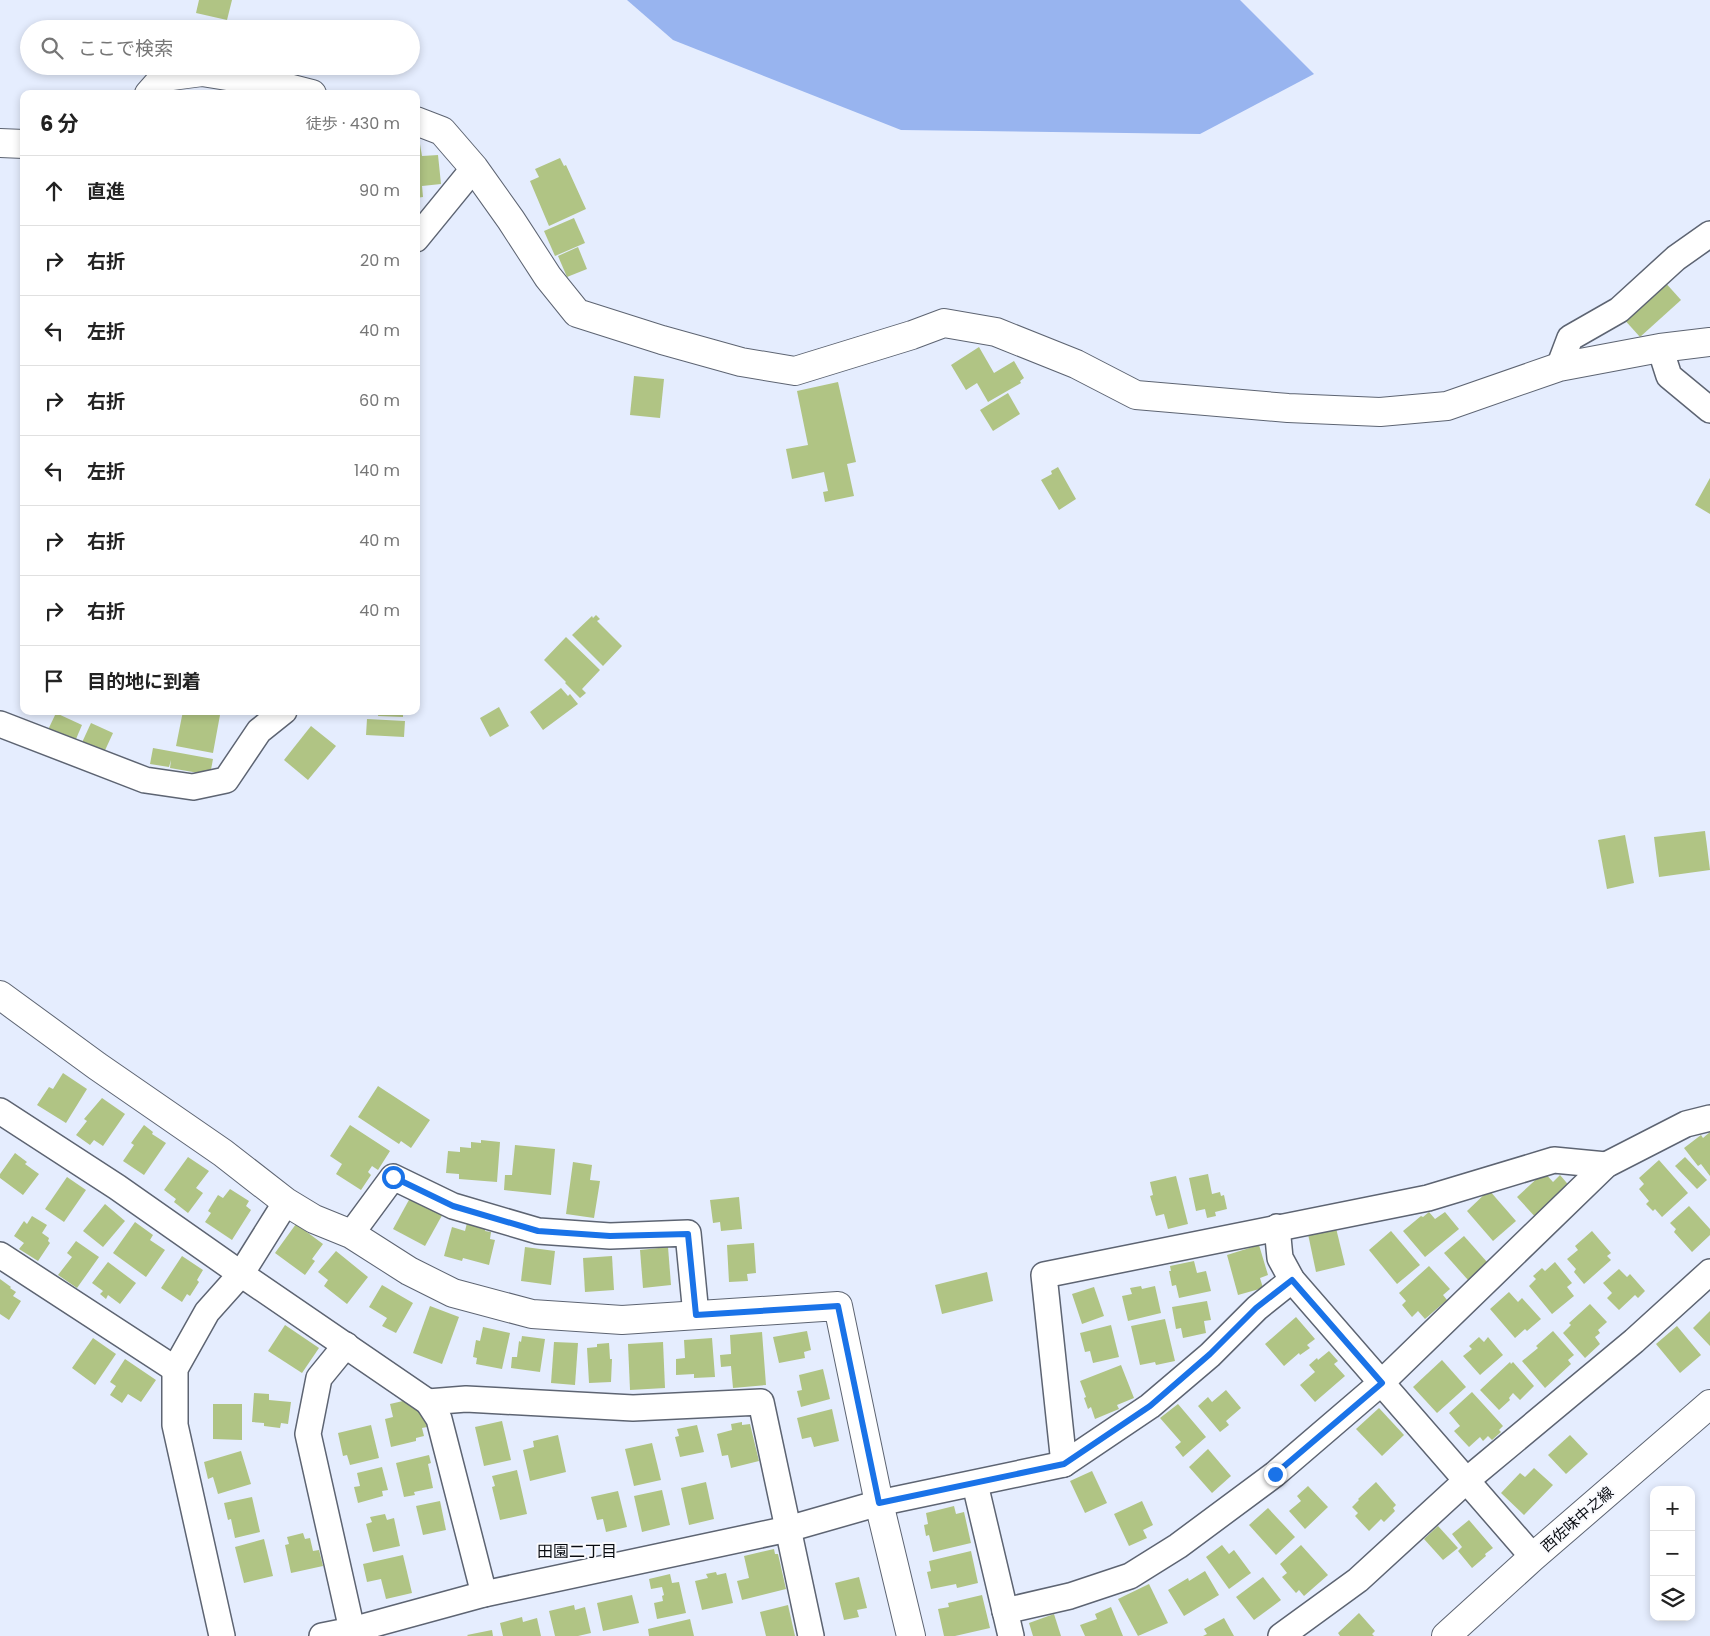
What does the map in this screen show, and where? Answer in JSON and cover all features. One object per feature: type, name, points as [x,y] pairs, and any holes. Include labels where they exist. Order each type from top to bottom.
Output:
[{"type":"street","points":[[152,90],[164,77],[179,75]]},
{"type":"street","points":[[221,75],[265,82],[296,90]]},
{"type":"street","points":[[420,123],[442,131],[474,168],[548,277],[577,313],[662,340],[741,362],[795,371],[912,335],[944,323],[996,332],[1076,364],[1136,394],[1288,408],[1380,412],[1447,406],[1559,367],[1660,348],[1710,342]]},
{"type":"street","points":[[0,144],[20,144]]},
{"type":"street","points":[[420,234],[474,168]]},
{"type":"street","points":[[1559,367],[1570,338],[1618,310],[1676,258],[1710,234]]},
{"type":"street","points":[[1660,348],[1669,376],[1710,410]]},
{"type":"street","points":[[0,724],[145,780],[193,787],[226,780],[260,731],[279,715]]},
{"type":"street","points":[[0,995],[97,1066],[223,1153],[286,1202],[314,1219],[351,1234],[408,1271],[453,1293],[532,1314],[622,1320],[838,1306],[879,1503],[911,1636]]},
{"type":"street","points":[[0,1111],[117,1186],[241,1274],[428,1402],[439,1419],[484,1594]]},
{"type":"street","points":[[1005,1611],[1070,1596],[1130,1576],[1178,1546],[1275,1474],[1382,1383],[1606,1165],[1686,1124],[1710,1118]]},
{"type":"street","points":[[1064,1464],[1044,1274],[1428,1198],[1554,1160],[1606,1165]]},
{"type":"street","points":[[351,1234],[393,1177],[453,1206],[538,1231],[610,1236],[688,1234],[696,1315]]},
{"type":"street","points":[[222,1636],[175,1425],[175,1369],[207,1312],[241,1274],[286,1202]]},
{"type":"street","points":[[1277,1227],[1280,1258],[1292,1280],[1533,1557]]},
{"type":"street","points":[[0,1255],[175,1369]]},
{"type":"street","points":[[1282,1636],[1358,1580],[1467,1480],[1634,1341],[1710,1272]]},
{"type":"street","points":[[322,1636],[352,1630],[484,1594],[788,1529],[879,1503],[1064,1464],[1150,1406],[1210,1354],[1256,1308],[1292,1280]]},
{"type":"street","points":[[346,1345],[319,1378],[308,1434],[352,1630]]},
{"type":"street","points":[[428,1402],[466,1399],[633,1408],[761,1402],[811,1636]]},
{"type":"street","name":"西佐味中之線","points":[[1446,1636],[1533,1557],[1710,1404]]},
{"type":"street","points":[[976,1484],[1011,1636]]},
{"type":"shaded area","points":[[627,0],[1240,0],[1314,74],[1200,134],[901,130],[673,40]]},
{"type":"building","points":[[199,0],[232,0],[227,20],[196,13]]},
{"type":"building","points":[[420,144],[422,156],[438,155],[441,184],[422,186],[423,197],[420,197]]},
{"type":"building","points":[[560,158],[564,166],[566,165],[586,209],[549,226],[530,181],[539,177],[535,169]]},
{"type":"building","points":[[574,218],[585,243],[555,256],[544,231]]},
{"type":"building","points":[[578,247],[587,269],[567,277],[558,256]]},
{"type":"building","points":[[1663,280],[1681,300],[1640,337],[1622,317]]},
{"type":"building","points":[[979,347],[994,373],[1014,361],[1024,378],[1020,381],[1021,383],[988,402],[977,383],[966,390],[951,365]]},
{"type":"building","points":[[634,376],[664,379],[660,418],[630,415]]},
{"type":"building","points":[[838,382],[856,462],[847,464],[854,496],[825,502],[823,492],[828,491],[824,472],[792,479],[786,449],[808,445],[797,391]]},
{"type":"building","points":[[1008,393],[1020,414],[993,431],[980,410]]},
{"type":"building","points":[[1058,467],[1076,499],[1059,510],[1041,480],[1052,474],[1051,471]]},
{"type":"building","points":[[1710,478],[1710,514],[1695,505]]},
{"type":"building","points":[[596,615],[600,619],[597,621],[622,646],[603,666],[572,635],[592,616],[593,618]]},
{"type":"building","points":[[566,637],[600,670],[582,689],[586,693],[580,698],[544,660]]},
{"type":"building","points":[[561,688],[568,696],[570,694],[578,704],[543,730],[530,712]]},
{"type":"building","points":[[499,707],[509,726],[490,737],[480,718]]},
{"type":"building","points":[[55,715],[60,715],[82,725],[73,746],[46,734]]},
{"type":"building","points":[[182,715],[220,715],[213,753],[176,746]]},
{"type":"building","points":[[403,715],[403,717],[378,716]]},
{"type":"building","points":[[367,719],[405,721],[404,737],[366,735]]},
{"type":"building","points":[[91,723],[113,733],[101,759],[79,749]]},
{"type":"building","points":[[311,726],[336,746],[308,780],[284,760]]},
{"type":"building","points":[[153,748],[213,759],[210,775],[170,768],[171,760],[169,767],[150,764]]},
{"type":"building","points":[[1705,831],[1710,870],[1659,877],[1654,837]]},
{"type":"building","points":[[1625,835],[1634,883],[1607,889],[1598,840]]},
{"type":"building","points":[[63,1073],[87,1089],[66,1123],[37,1105],[49,1087],[53,1089]]},
{"type":"building","points":[[378,1086],[430,1120],[411,1148],[401,1141],[399,1144],[358,1117]]},
{"type":"building","points":[[102,1098],[125,1114],[103,1146],[94,1140],[90,1145],[76,1135],[87,1121],[84,1119]]},
{"type":"building","points":[[144,1125],[153,1132],[152,1134],[166,1143],[144,1175],[123,1161],[134,1145],[131,1143]]},
{"type":"building","points":[[350,1125],[390,1151],[378,1170],[372,1166],[368,1172],[371,1175],[361,1190],[336,1174],[342,1164],[330,1156]]},
{"type":"building","points":[[1710,1132],[1710,1176],[1701,1164],[1698,1166],[1684,1148],[1701,1135],[1703,1138]]},
{"type":"building","points":[[481,1140],[500,1142],[497,1182],[459,1179],[459,1174],[446,1173],[448,1151],[460,1152],[460,1147],[471,1148],[471,1142],[481,1143]]},
{"type":"building","points":[[515,1145],[555,1149],[551,1195],[504,1190],[505,1175],[512,1175]]},
{"type":"building","points":[[15,1153],[27,1162],[25,1164],[39,1174],[23,1195],[0,1178],[0,1174]]},
{"type":"building","points":[[188,1157],[209,1171],[196,1188],[203,1193],[188,1213],[174,1202],[176,1199],[164,1190]]},
{"type":"building","points":[[1685,1157],[1707,1180],[1697,1189],[1675,1166]]},
{"type":"building","points":[[1659,1160],[1688,1193],[1662,1217],[1655,1209],[1653,1211],[1646,1204],[1649,1201],[1639,1189],[1644,1184],[1639,1178]]},
{"type":"building","points":[[573,1162],[592,1165],[590,1180],[600,1181],[594,1218],[566,1214]]},
{"type":"building","points":[[1544,1172],[1553,1182],[1560,1175],[1572,1189],[1538,1220],[1517,1197]]},
{"type":"building","points":[[1208,1174],[1212,1194],[1220,1192],[1221,1196],[1224,1195],[1227,1209],[1215,1212],[1216,1216],[1207,1218],[1205,1209],[1196,1211],[1189,1178]]},
{"type":"building","points":[[1176,1176],[1188,1224],[1168,1229],[1164,1214],[1156,1216],[1150,1196],[1153,1195],[1150,1182]]},
{"type":"building","points":[[67,1177],[86,1190],[64,1222],[45,1209]]},
{"type":"building","points":[[230,1189],[249,1201],[246,1206],[251,1210],[232,1240],[205,1222],[211,1213],[208,1211],[218,1195],[223,1198]]},
{"type":"building","points":[[1489,1190],[1516,1221],[1493,1241],[1467,1211]]},
{"type":"building","points":[[739,1197],[742,1229],[721,1231],[720,1222],[713,1223],[710,1200]]},
{"type":"building","points":[[410,1198],[445,1210],[425,1246],[393,1229]]},
{"type":"building","points":[[105,1204],[125,1221],[103,1247],[83,1231]]},
{"type":"building","points":[[1689,1206],[1710,1229],[1710,1235],[1692,1252],[1674,1232],[1676,1229],[1670,1223]]},
{"type":"building","points":[[1429,1212],[1435,1219],[1445,1212],[1459,1229],[1425,1257],[1403,1231]]},
{"type":"building","points":[[32,1216],[47,1225],[42,1233],[49,1238],[48,1241],[50,1243],[38,1261],[19,1249],[24,1243],[14,1236],[24,1221],[27,1224]]},
{"type":"building","points":[[135,1222],[153,1235],[150,1240],[165,1250],[146,1277],[113,1253]]},
{"type":"building","points":[[467,1223],[486,1228],[485,1231],[491,1232],[490,1239],[495,1240],[489,1265],[463,1258],[462,1261],[444,1256],[452,1227],[465,1231]]},
{"type":"building","points":[[296,1224],[323,1244],[312,1259],[315,1261],[305,1275],[275,1253]]},
{"type":"building","points":[[1336,1228],[1345,1265],[1316,1272],[1308,1234]]},
{"type":"building","points":[[1391,1231],[1420,1265],[1397,1284],[1369,1250]]},
{"type":"building","points":[[1592,1231],[1611,1253],[1607,1256],[1611,1260],[1584,1284],[1574,1272],[1576,1269],[1567,1259],[1578,1250],[1575,1246]]},
{"type":"building","points":[[1464,1236],[1487,1262],[1468,1280],[1444,1253]]},
{"type":"building","points":[[76,1241],[99,1257],[77,1288],[58,1275],[72,1257],[67,1253]]},
{"type":"building","points":[[754,1243],[756,1273],[747,1274],[748,1281],[729,1282],[727,1245]]},
{"type":"building","points":[[1259,1245],[1268,1275],[1260,1278],[1263,1288],[1238,1295],[1227,1255]]},
{"type":"building","points":[[525,1247],[555,1251],[551,1285],[521,1281]]},
{"type":"building","points":[[668,1247],[671,1285],[643,1288],[640,1250]]},
{"type":"building","points":[[336,1251],[368,1277],[347,1304],[324,1286],[328,1280],[318,1272]]},
{"type":"building","points":[[182,1256],[203,1270],[197,1280],[199,1282],[190,1296],[187,1294],[182,1302],[161,1288]]},
{"type":"building","points":[[612,1256],[614,1290],[585,1292],[583,1258]]},
{"type":"building","points":[[1194,1261],[1197,1273],[1206,1271],[1211,1291],[1179,1298],[1176,1285],[1172,1286],[1170,1266]]},
{"type":"building","points":[[108,1262],[136,1283],[120,1304],[108,1295],[106,1299],[100,1294],[103,1291],[92,1283]]},
{"type":"building","points":[[1555,1262],[1572,1283],[1567,1287],[1574,1296],[1552,1314],[1529,1286],[1536,1279],[1533,1276],[1542,1268],[1545,1271]]},
{"type":"building","points":[[1429,1266],[1450,1289],[1443,1295],[1447,1300],[1425,1319],[1418,1311],[1412,1317],[1402,1305],[1406,1301],[1399,1293]]},
{"type":"building","points":[[1619,1269],[1627,1277],[1630,1274],[1645,1291],[1638,1298],[1635,1295],[1619,1310],[1607,1298],[1612,1293],[1603,1283]]},
{"type":"building","points":[[987,1272],[993,1301],[942,1314],[935,1285]]},
{"type":"building","points":[[0,1279],[16,1292],[13,1296],[21,1301],[9,1320],[0,1314]]},
{"type":"building","points":[[382,1285],[413,1303],[396,1333],[382,1326],[387,1318],[369,1307]]},
{"type":"building","points":[[1141,1286],[1142,1289],[1155,1286],[1161,1313],[1128,1321],[1122,1296],[1132,1294],[1130,1288]]},
{"type":"building","points":[[1094,1287],[1104,1316],[1082,1324],[1072,1294]]},
{"type":"building","points":[[1509,1292],[1518,1302],[1522,1298],[1541,1319],[1515,1338],[1490,1309]]},
{"type":"building","points":[[1207,1301],[1211,1320],[1204,1321],[1206,1333],[1183,1338],[1181,1328],[1176,1329],[1172,1307]]},
{"type":"building","points":[[1590,1304],[1607,1322],[1598,1330],[1600,1333],[1595,1337],[1600,1344],[1585,1358],[1563,1333],[1571,1325],[1569,1323]]},
{"type":"building","points":[[430,1306],[459,1317],[442,1364],[413,1353]]},
{"type":"building","points":[[1710,1311],[1710,1346],[1693,1328]]},
{"type":"building","points":[[1296,1317],[1315,1339],[1307,1345],[1310,1348],[1300,1355],[1299,1353],[1284,1366],[1265,1344]]},
{"type":"building","points":[[1165,1319],[1175,1361],[1156,1365],[1155,1362],[1140,1365],[1131,1326]]},
{"type":"building","points":[[285,1325],[319,1348],[302,1373],[268,1351]]},
{"type":"building","points":[[1111,1325],[1119,1357],[1093,1363],[1090,1351],[1085,1352],[1080,1333]]},
{"type":"building","points":[[1677,1326],[1701,1355],[1680,1373],[1656,1344]]},
{"type":"building","points":[[483,1327],[510,1333],[502,1369],[476,1364],[477,1358],[473,1357],[476,1340],[480,1341]]},
{"type":"building","points":[[807,1331],[811,1350],[804,1352],[805,1358],[779,1363],[773,1337]]},
{"type":"building","points":[[1553,1331],[1574,1355],[1568,1360],[1571,1364],[1545,1388],[1522,1361],[1538,1348],[1536,1346]]},
{"type":"building","points":[[762,1332],[766,1385],[733,1388],[731,1366],[721,1367],[720,1355],[731,1354],[730,1335]]},
{"type":"building","points":[[522,1336],[545,1339],[540,1372],[511,1368],[512,1357],[517,1357],[519,1341],[521,1342]]},
{"type":"building","points":[[1479,1337],[1484,1342],[1488,1337],[1503,1355],[1480,1375],[1463,1356],[1472,1349],[1469,1346]]},
{"type":"building","points":[[93,1338],[116,1354],[95,1385],[72,1368]]},
{"type":"building","points":[[712,1338],[715,1377],[694,1378],[694,1374],[676,1375],[676,1359],[685,1358],[684,1340]]},
{"type":"building","points":[[554,1342],[578,1343],[575,1385],[551,1383]]},
{"type":"building","points":[[663,1342],[665,1388],[630,1390],[628,1344]]},
{"type":"building","points":[[609,1343],[610,1359],[612,1359],[611,1382],[589,1383],[587,1348],[597,1347],[597,1344]]},
{"type":"building","points":[[1329,1351],[1338,1361],[1334,1364],[1345,1376],[1315,1402],[1300,1385],[1315,1372],[1309,1365]]},
{"type":"building","points":[[125,1359],[156,1380],[141,1402],[128,1394],[122,1403],[110,1395],[116,1386],[110,1382]]},
{"type":"building","points":[[1442,1360],[1466,1387],[1437,1413],[1413,1387]]},
{"type":"building","points":[[1510,1362],[1511,1364],[1513,1362],[1534,1386],[1520,1400],[1513,1393],[1509,1398],[1510,1400],[1499,1410],[1480,1390]]},
{"type":"building","points":[[1121,1365],[1134,1398],[1117,1405],[1119,1409],[1095,1419],[1091,1407],[1088,1409],[1080,1381]]},
{"type":"building","points":[[823,1369],[830,1399],[801,1407],[797,1391],[802,1390],[799,1375]]},
{"type":"building","points":[[1226,1390],[1241,1408],[1226,1421],[1229,1425],[1220,1432],[1198,1406],[1208,1397],[1212,1402]]},
{"type":"building","points":[[1472,1392],[1503,1426],[1499,1430],[1501,1432],[1492,1440],[1488,1436],[1483,1441],[1480,1437],[1469,1447],[1454,1431],[1460,1426],[1449,1413]]},
{"type":"building","points":[[254,1393],[269,1394],[269,1400],[291,1402],[288,1424],[281,1423],[280,1428],[264,1426],[264,1423],[252,1422]]},
{"type":"building","points":[[420,1397],[427,1427],[422,1428],[424,1436],[416,1438],[416,1441],[391,1447],[385,1419],[393,1417],[390,1404]]},
{"type":"building","points":[[213,1404],[242,1404],[242,1440],[213,1439]]},
{"type":"building","points":[[1178,1404],[1206,1437],[1183,1457],[1175,1447],[1181,1442],[1160,1418]]},
{"type":"building","points":[[1379,1408],[1404,1435],[1382,1456],[1356,1429]]},
{"type":"building","points":[[832,1409],[839,1441],[814,1447],[811,1437],[802,1439],[797,1418]]},
{"type":"building","points":[[502,1421],[511,1460],[484,1466],[475,1427]]},
{"type":"building","points":[[742,1422],[742,1425],[750,1424],[759,1461],[731,1468],[728,1455],[722,1456],[717,1434],[732,1430],[731,1424]]},
{"type":"building","points":[[371,1425],[379,1458],[350,1465],[347,1455],[343,1456],[338,1433]]},
{"type":"building","points":[[697,1425],[704,1452],[680,1457],[675,1437],[679,1436],[677,1429]]},
{"type":"building","points":[[558,1435],[566,1472],[530,1481],[523,1450],[534,1447],[533,1441]]},
{"type":"building","points":[[1570,1435],[1588,1454],[1566,1474],[1548,1455]]},
{"type":"building","points":[[652,1443],[661,1480],[634,1486],[625,1449]]},
{"type":"building","points":[[1208,1449],[1231,1476],[1212,1493],[1189,1467]]},
{"type":"building","points":[[241,1451],[251,1484],[218,1494],[213,1477],[208,1479],[204,1462]]},
{"type":"building","points":[[429,1455],[431,1463],[428,1464],[433,1488],[414,1492],[415,1495],[404,1497],[396,1463]]},
{"type":"building","points":[[382,1467],[388,1490],[382,1491],[383,1496],[358,1503],[354,1487],[360,1486],[357,1473]]},
{"type":"building","points":[[1534,1468],[1553,1485],[1524,1515],[1501,1493],[1520,1473],[1525,1477]]},
{"type":"building","points":[[517,1470],[527,1514],[500,1520],[492,1487],[495,1486],[492,1476]]},
{"type":"building","points":[[1092,1471],[1107,1503],[1085,1513],[1070,1481]]},
{"type":"building","points":[[706,1482],[714,1519],[689,1525],[681,1488]]},
{"type":"building","points":[[1376,1482],[1396,1505],[1393,1508],[1395,1511],[1384,1522],[1381,1519],[1369,1531],[1355,1516],[1358,1513],[1352,1507]]},
{"type":"building","points":[[1308,1486],[1328,1507],[1305,1529],[1289,1511],[1301,1501],[1297,1496]]},
{"type":"building","points":[[662,1490],[670,1525],[642,1532],[634,1496]]},
{"type":"building","points":[[618,1491],[627,1527],[606,1532],[603,1519],[597,1520],[591,1497]]},
{"type":"building","points":[[252,1497],[260,1532],[235,1538],[231,1519],[228,1520],[224,1503]]},
{"type":"building","points":[[440,1501],[446,1530],[423,1535],[416,1506]]},
{"type":"building","points":[[1142,1501],[1153,1525],[1143,1530],[1147,1538],[1129,1546],[1114,1514]]},
{"type":"building","points":[[954,1506],[956,1514],[964,1512],[971,1543],[933,1552],[929,1535],[926,1536],[924,1525],[928,1524],[926,1513]]},
{"type":"building","points":[[1268,1508],[1295,1537],[1276,1555],[1249,1525]]},
{"type":"building","points":[[385,1514],[387,1520],[394,1518],[400,1546],[373,1552],[366,1524],[372,1522],[370,1517]]},
{"type":"building","points":[[1469,1520],[1493,1548],[1472,1568],[1458,1551],[1462,1547],[1452,1534]]},
{"type":"building","points":[[1438,1526],[1458,1548],[1443,1560],[1424,1539]]},
{"type":"building","points":[[303,1533],[305,1539],[310,1538],[313,1551],[319,1550],[323,1566],[291,1573],[285,1545],[289,1544],[287,1537]]},
{"type":"building","points":[[264,1539],[273,1576],[244,1583],[235,1547]]},
{"type":"building","points":[[1222,1545],[1229,1554],[1234,1550],[1251,1573],[1229,1589],[1206,1557]]},
{"type":"building","points":[[1301,1545],[1328,1575],[1304,1596],[1299,1590],[1296,1593],[1282,1577],[1287,1573],[1280,1564]]},
{"type":"building","points":[[774,1549],[775,1554],[778,1554],[786,1589],[742,1600],[737,1581],[749,1578],[744,1556]]},
{"type":"building","points":[[971,1551],[978,1583],[957,1588],[956,1584],[931,1589],[927,1572],[931,1571],[929,1561]]},
{"type":"building","points":[[403,1555],[412,1593],[386,1599],[381,1579],[367,1582],[363,1564]]},
{"type":"building","points":[[1205,1571],[1219,1595],[1184,1616],[1168,1590],[1188,1578],[1189,1581]]},
{"type":"building","points":[[716,1572],[717,1575],[726,1573],[733,1603],[702,1610],[695,1581],[708,1578],[706,1574]]},
{"type":"building","points":[[670,1574],[672,1583],[679,1582],[686,1613],[657,1619],[654,1603],[663,1601],[662,1596],[664,1595],[662,1587],[651,1589],[649,1579]]},
{"type":"building","points":[[859,1577],[867,1608],[857,1610],[859,1617],[844,1620],[835,1583]]},
{"type":"building","points":[[1263,1577],[1281,1600],[1254,1620],[1236,1597]]},
{"type":"building","points":[[1149,1584],[1168,1623],[1138,1636],[1118,1599]]},
{"type":"building","points":[[632,1595],[639,1623],[603,1631],[597,1603]]},
{"type":"building","points":[[982,1595],[990,1628],[955,1636],[944,1636],[938,1609],[949,1607],[948,1603]]},
{"type":"building","points":[[574,1605],[575,1610],[585,1607],[591,1633],[578,1636],[555,1636],[549,1611]]},
{"type":"building","points":[[788,1605],[795,1636],[766,1636],[760,1612]]},
{"type":"building","points":[[1111,1607],[1123,1636],[1085,1636],[1080,1625],[1097,1619],[1095,1614]]},
{"type":"building","points":[[1359,1613],[1375,1631],[1372,1634],[1374,1636],[1340,1636],[1338,1633]]},
{"type":"building","points":[[1054,1614],[1061,1636],[1033,1636],[1029,1623]]},
{"type":"building","points":[[522,1617],[523,1622],[537,1618],[541,1636],[503,1636],[500,1623]]},
{"type":"building","points":[[1224,1618],[1234,1636],[1203,1636],[1207,1634],[1204,1629]]},
{"type":"building","points":[[690,1619],[694,1636],[649,1636],[648,1629]]},
{"type":"building","points":[[492,1630],[493,1636],[467,1635]]},
{"type":"district","name":"田園二丁目","points":[[577,1551]]},
{"type":"route","points":[[393,1177],[453,1206],[538,1231],[610,1236],[688,1234],[696,1315],[838,1306],[879,1503],[1064,1464],[1150,1406],[1210,1354],[1256,1308],[1292,1280],[1382,1383],[1275,1474]]}]
